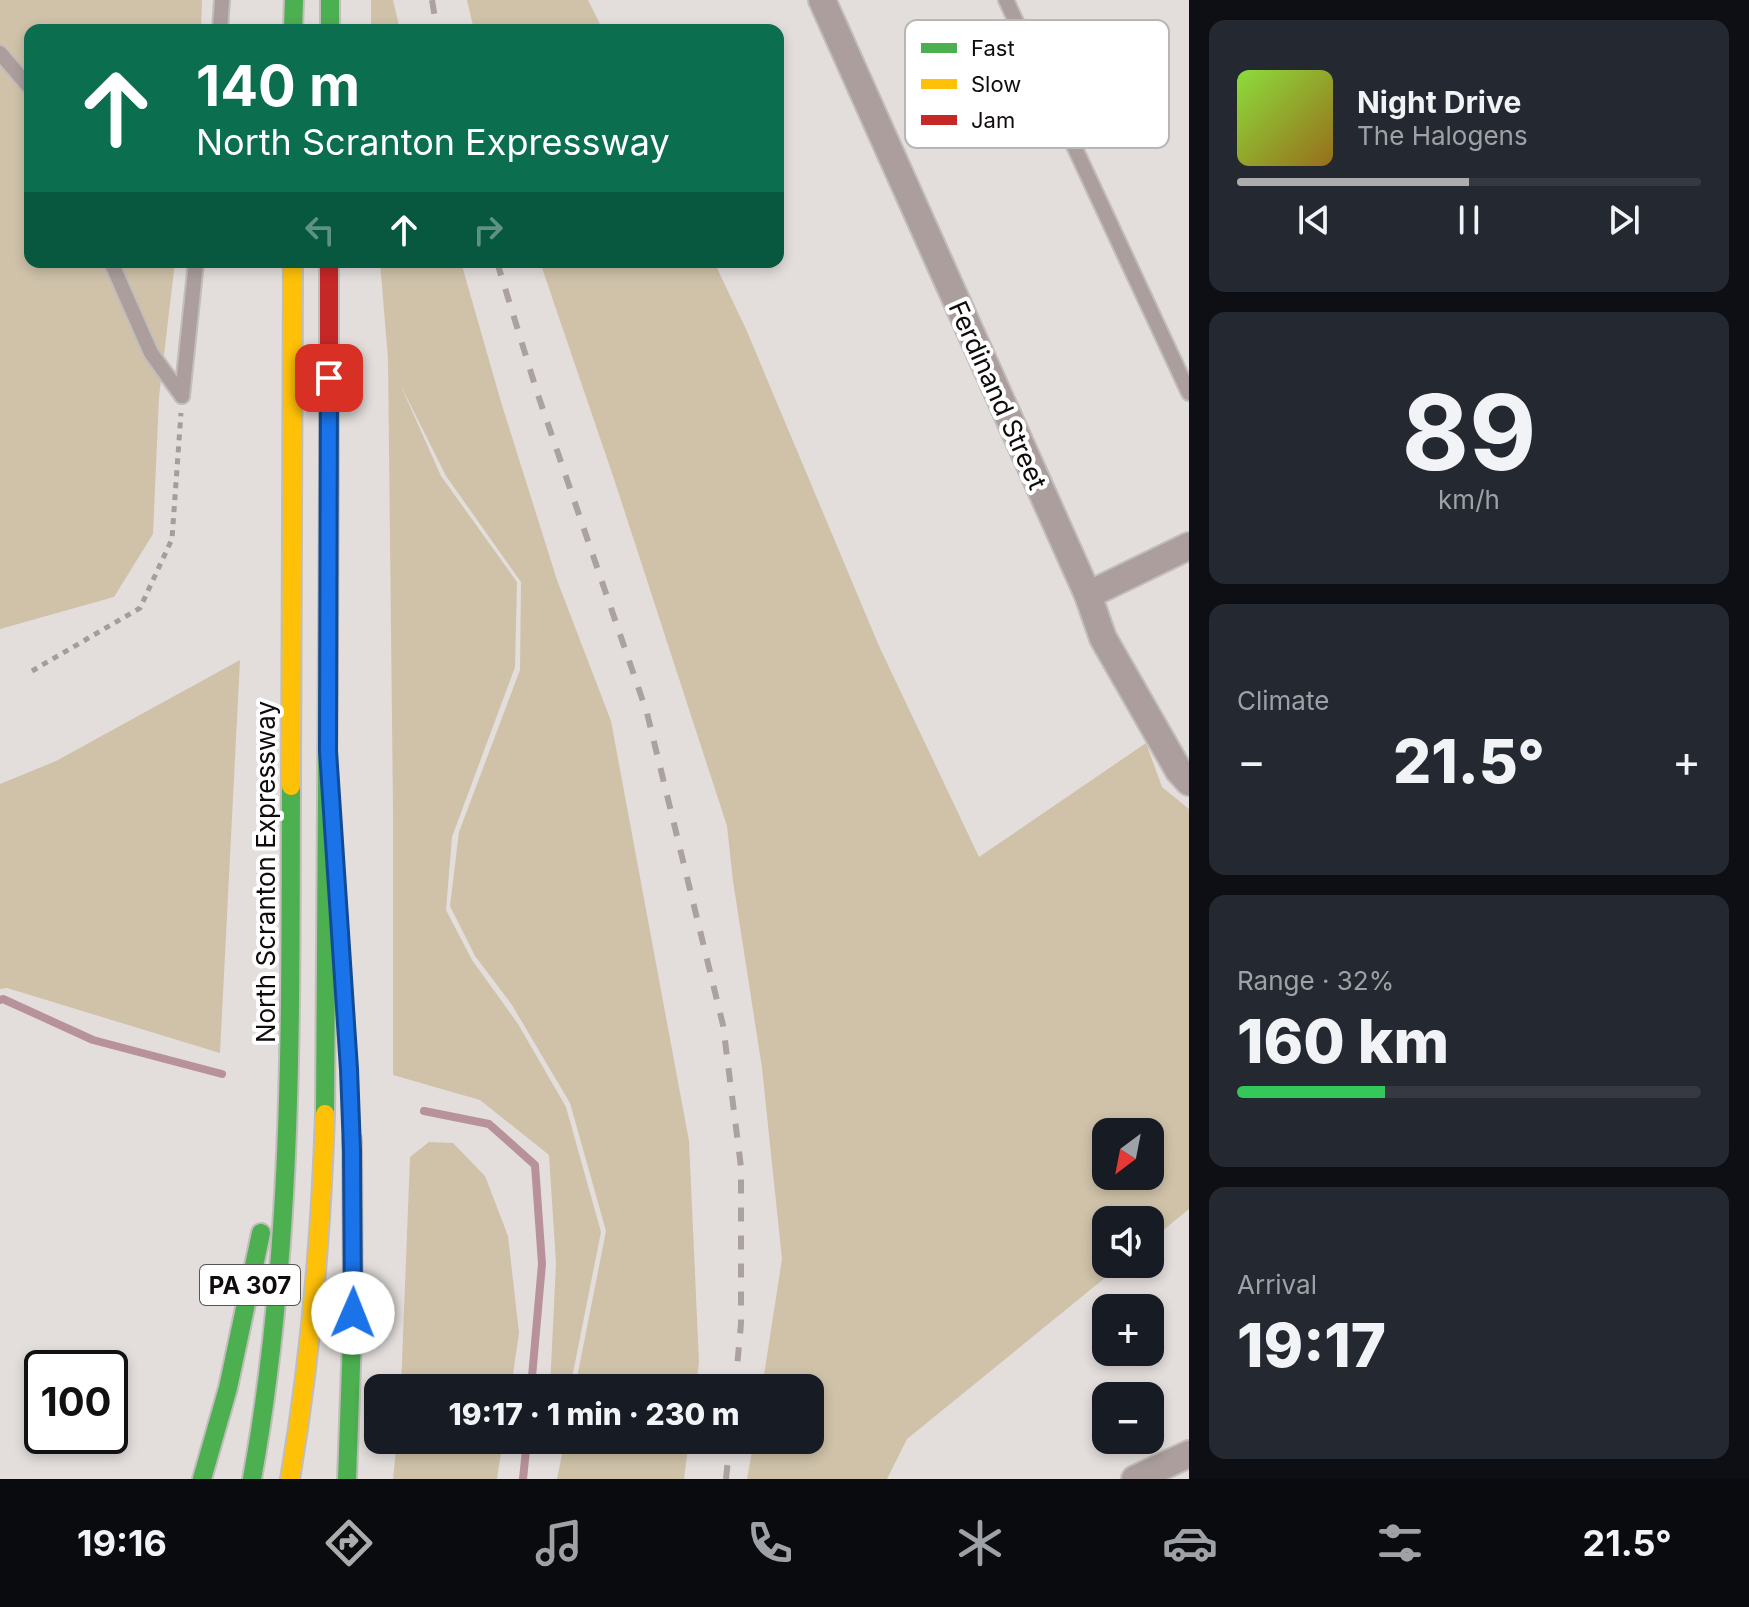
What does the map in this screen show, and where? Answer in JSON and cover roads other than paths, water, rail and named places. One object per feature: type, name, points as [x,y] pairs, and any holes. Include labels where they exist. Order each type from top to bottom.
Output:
[{"type":"highway","points":[[293,24],[294,0]]},
{"type":"highway","points":[[330,0],[330,24]]},
{"type":"highway","name":"North Scranton Expressway","points":[[252,1479],[272,1366],[286,1196],[290,1090],[293,268]]},
{"type":"highway","points":[[290,1479],[308,1371],[316,1297],[327,1091],[329,268]]},
{"type":"highway","points":[[328,751],[344,990]]},
{"type":"highway","name":"PA 307","points":[[202,1479],[233,1369],[290,1090]]},
{"type":"highway","points":[[347,1479],[354,1254],[351,1123]]},
{"type":"street","name":"Ferdinand Street","points":[[825,1],[1088,595],[1103,638],[1179,771],[1189,782]]},
{"type":"street","points":[[1088,595],[1189,546]]},
{"type":"street","points":[[1135,1479],[1189,1454]]},
{"type":"lane","points":[[220,24],[222,0]]},
{"type":"lane","points":[[1006,0],[1015,20]]},
{"type":"lane","points":[[0,53],[24,81]]},
{"type":"lane","points":[[1075,148],[1189,393]]},
{"type":"lane","points":[[114,268],[151,353],[182,396],[195,268]]},
{"type":"waterway","points":[[0,1000],[93,1040],[222,1074]]},
{"type":"waterway","points":[[424,1111],[489,1124],[535,1165],[542,1264],[532,1374]]},
{"type":"waterway","points":[[523,1479],[526,1454]]},
{"type":"railway","points":[[432,0],[436,24]]},
{"type":"railway","points":[[499,268],[537,392],[647,713],[723,1025],[741,1167],[741,1324],[736,1374]]},
{"type":"railway","points":[[726,1479],[729,1454]]}]
